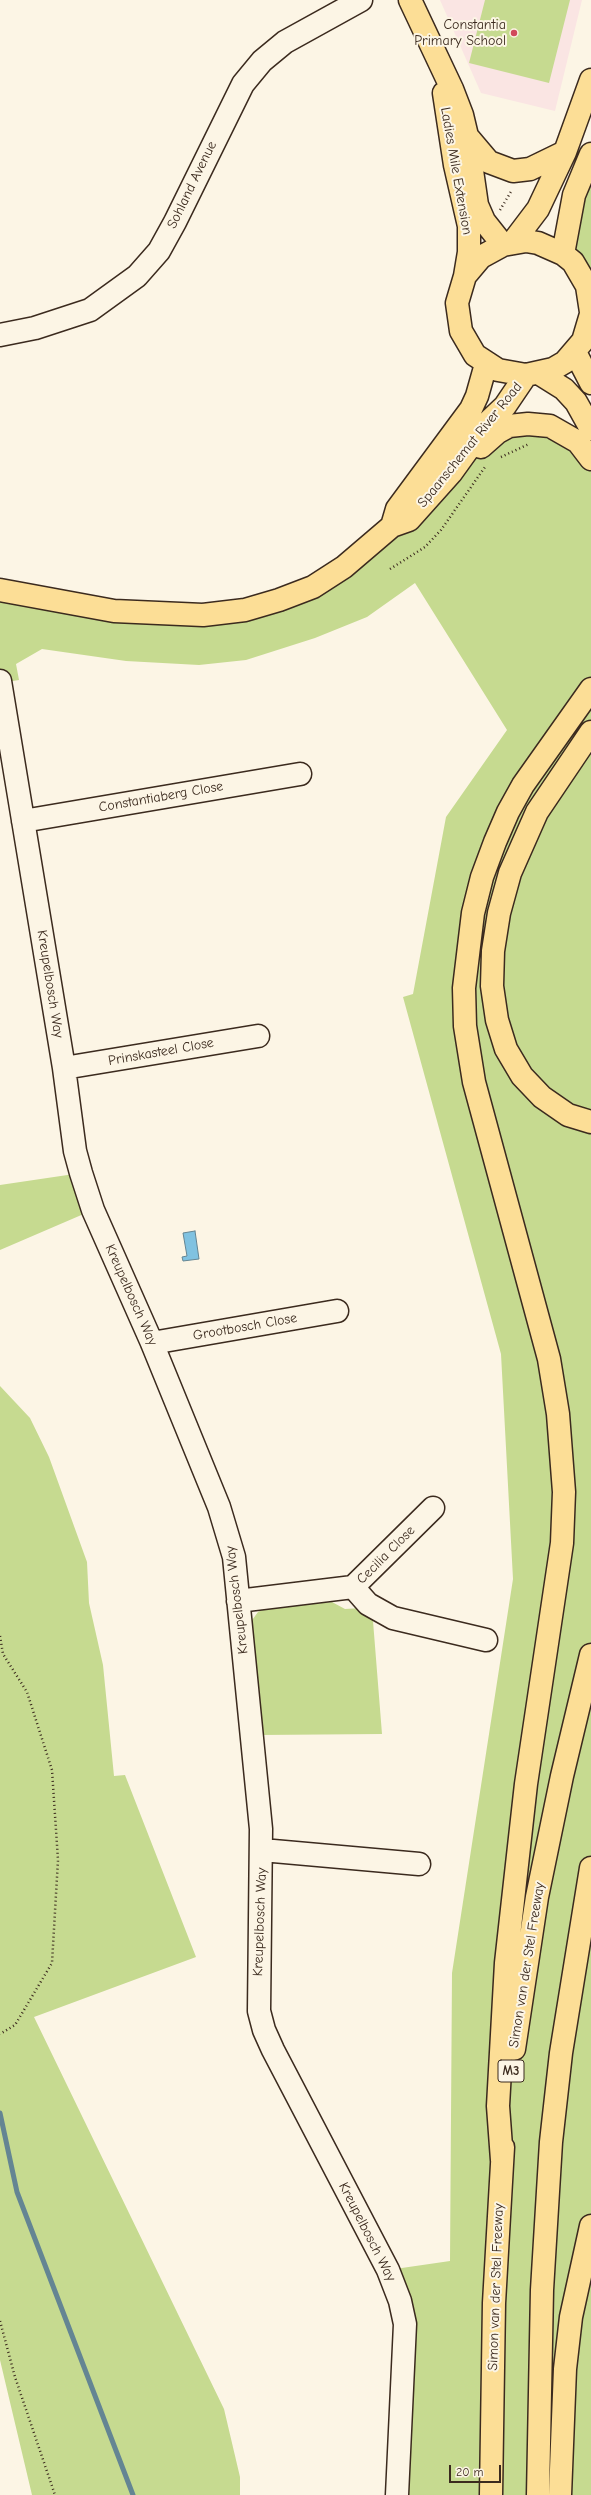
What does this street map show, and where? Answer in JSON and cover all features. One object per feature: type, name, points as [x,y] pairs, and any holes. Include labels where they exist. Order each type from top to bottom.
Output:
[{"type":"main road","name":"Ladies Mile Extension","points":[[410,0],[442,66],[462,114],[467,136],[476,205],[484,221],[508,243]]},
{"type":"main road","name":"Ladies Mile Extension","points":[[442,66],[445,108],[468,226],[469,252],[465,276]]},
{"type":"main road","points":[[508,243],[538,243],[562,254],[573,262],[589,286],[590,320],[575,352],[553,369],[533,375],[512,374],[486,364],[467,344],[457,317],[457,303],[465,276],[481,257],[508,243],[538,209],[565,152],[591,80]]},
{"type":"main road","points":[[467,136],[489,162],[513,171],[530,169],[565,152]]},
{"type":"main road","points":[[562,254],[574,195],[591,154]]},
{"type":"main road","points":[[575,352],[591,383]]},
{"type":"main road","name":"Spaanschemat River Road","points":[[392,526],[397,509],[471,409],[478,396],[486,364]]},
{"type":"main road","points":[[533,375],[564,388],[576,402],[591,428]]},
{"type":"main road","name":"Spaanschemat River Road","points":[[0,590],[114,610],[162,615],[203,615],[245,610],[279,600],[313,587],[344,567],[392,526],[409,520],[451,473],[487,423],[533,375]]},
{"type":"main road","points":[[451,473],[498,432],[517,424],[550,426],[558,428],[578,442],[591,459]]},
{"type":"main road","points":[[502,2160],[498,2106],[506,1963],[526,1784],[562,1543],[564,1492],[558,1414],[548,1359],[474,1082],[465,1026],[464,988],[473,913],[482,877],[495,842],[508,812],[523,785],[591,689]]},
{"type":"main road","points":[[591,732],[572,758],[537,812],[510,873],[494,943],[492,986],[497,1020],[506,1049],[522,1076],[542,1097],[568,1115],[591,1122]]},
{"type":"main road","points":[[572,758],[591,744]]},
{"type":"main road","name":"Simon van der Stel Freeway","points":[[491,2495],[494,2303],[502,2160],[510,2079],[537,1897],[562,1776],[591,1655]]},
{"type":"main road","points":[[538,2495],[542,2290],[551,2142],[561,2053],[591,1868]]},
{"type":"main road","points":[[560,2495],[565,2369],[570,2317],[591,2226]]},
{"type":"street","name":"Sohland Avenue","points":[[0,335],[35,328],[90,310],[137,276],[158,251],[176,222],[243,84],[262,61],[285,42],[361,0]]},
{"type":"street","name":"Kreupelbosch Way","points":[[0,681],[64,1068],[75,1152],[93,1210],[152,1343],[228,1531],[234,1557],[262,1850],[258,1980],[259,2011],[264,2030],[388,2270],[400,2301],[405,2324],[398,2495]]},
{"type":"street","name":"Constantiaberg Close","points":[[23,821],[300,774]]},
{"type":"street","name":"Prinskasteel Close","points":[[64,1068],[258,1036]]},
{"type":"street","name":"Grootbosch Close","points":[[152,1343],[337,1311]]},
{"type":"street","name":"Cecilia Close","points":[[238,1601],[353,1587],[432,1508]]},
{"type":"street","points":[[353,1587],[368,1604],[393,1618],[486,1640]]},
{"type":"street","points":[[262,1850],[419,1864]]},
{"type":"path","points":[[499,211],[509,197],[512,183]]},
{"type":"path","points":[[494,460],[534,442]]},
{"type":"path","points":[[390,569],[425,547],[441,530],[476,477],[487,464]]},
{"type":"path","points":[[0,1636],[3,1654],[27,1692],[52,1770],[58,1860],[52,1963],[15,2025],[0,2034]]},
{"type":"path","points":[[0,2321],[14,2377],[55,2495]]},
{"type":"shaded area","name":"Constantia Primary School","points":[[440,0],[582,0],[555,111],[481,93]]},
{"type":"green space","points":[[485,0],[570,0],[549,83],[469,63]]},
{"type":"green space","points":[[591,154],[591,312],[567,231]]},
{"type":"green space","points":[[528,424],[591,459],[591,2495],[397,2495],[405,2324],[388,2270],[450,2261],[452,1973],[513,1579],[501,1354],[403,997],[413,994],[446,817],[507,730],[415,583],[367,617],[315,638],[246,660],[199,665],[126,661],[42,649],[16,664],[19,680],[0,683],[0,590],[162,615],[313,587],[467,461]]},
{"type":"green space","points":[[81,1173],[93,1210],[0,1250],[0,1185]]},
{"type":"green space","points":[[0,1386],[30,1418],[49,1457],[87,1562],[89,1603],[103,1665],[114,1776],[125,1775],[196,1957],[34,2017],[224,2409],[240,2477],[240,2495],[32,2495],[0,2360]]},
{"type":"green space","points":[[332,1602],[345,1609],[362,1608],[376,1615],[373,1621],[382,1734],[260,1735],[250,1623],[258,1612],[264,1609]]},
{"type":"water","points":[[195,1231],[199,1259],[183,1261],[182,1257],[187,1256],[183,1233]]},
{"type":"waterway","points":[[0,2113],[17,2192],[133,2495]]},
{"type":"place","name":"Constantia Primary School","points":[[514,33]]}]
